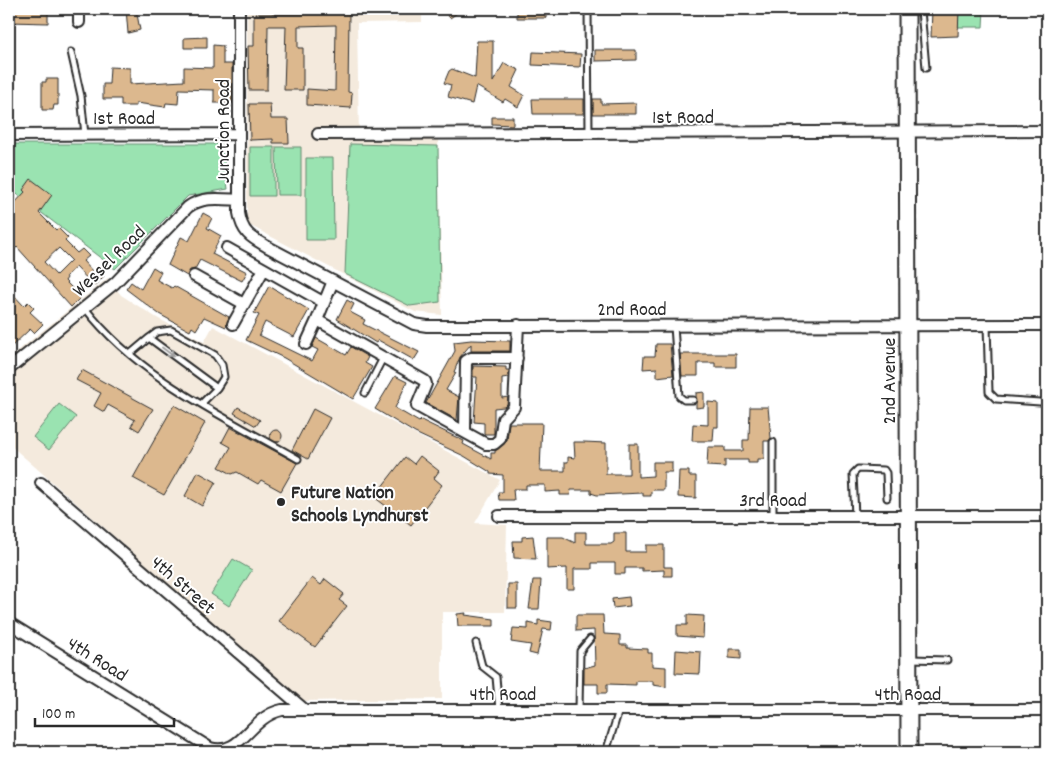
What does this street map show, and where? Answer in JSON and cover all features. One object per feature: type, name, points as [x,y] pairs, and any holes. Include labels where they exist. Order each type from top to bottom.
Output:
[{"type":"street","points":[[79,9],[79,22]]},
{"type":"street","name":"Junction Road","points":[[239,9],[239,200],[242,229]]},
{"type":"street","name":"2nd Avenue","points":[[909,752],[907,133],[914,11]]},
{"type":"street","name":"1st Road","points":[[318,134],[1047,132]]},
{"type":"street","name":"1st Road","points":[[9,135],[239,134]]},
{"type":"street","name":"Wessel Road","points":[[9,369],[115,282],[188,207],[198,200],[239,200]]},
{"type":"street","name":"2nd Road","points":[[242,229],[247,236],[417,325],[1047,325]]},
{"type":"street","points":[[227,248],[323,302]]},
{"type":"street","points":[[233,324],[264,269]]},
{"type":"street","points":[[194,276],[244,304]]},
{"type":"street","points":[[306,344],[333,281]]},
{"type":"street","points":[[317,320],[426,382],[417,404],[418,407],[486,444],[494,444],[500,440],[502,419],[514,407],[518,325]]},
{"type":"street","points":[[465,431],[466,362],[471,358],[517,358]]},
{"type":"street","name":"4th Street","points":[[41,483],[304,710]]},
{"type":"street","name":"3rd Road","points":[[499,516],[1047,516]]},
{"type":"street","name":"4th Road","points":[[9,622],[210,748],[218,750],[232,747],[262,717],[273,712],[304,710],[1047,710]]},
{"type":"lane","points":[[588,9],[588,134]]},
{"type":"lane","points":[[914,11],[926,68]]},
{"type":"lane","points":[[71,52],[81,96],[85,135]]},
{"type":"lane","points":[[85,308],[99,326],[130,354],[174,389],[298,459]]},
{"type":"lane","points":[[987,325],[989,392],[996,399],[1040,402]]},
{"type":"lane","points":[[674,326],[679,396],[684,400],[693,400]]},
{"type":"lane","points":[[130,354],[149,338],[164,329],[171,330],[215,355],[222,365],[224,377],[217,388],[201,404]]},
{"type":"lane","points":[[149,338],[217,388]]},
{"type":"lane","points":[[365,393],[383,358]]},
{"type":"lane","points":[[773,442],[773,516]]},
{"type":"lane","points":[[855,516],[853,474],[858,469],[884,470],[886,473],[887,498]]},
{"type":"lane","points":[[579,710],[580,651],[590,639]]},
{"type":"lane","points":[[476,643],[482,666],[496,677],[499,710]]},
{"type":"lane","points":[[908,660],[947,660]]},
{"type":"lane","points":[[606,752],[619,710]]},
{"type":"shaded area","points":[[247,9],[422,9],[422,22],[357,23],[359,136],[438,138],[442,315],[415,312],[247,224]]},
{"type":"shaded area","name":"Future Nation Schools Lyndhurst","points":[[108,278],[121,295],[157,318],[204,342],[213,326],[500,480],[475,523],[507,525],[505,612],[442,612],[442,699],[301,701],[9,444],[9,358]]},
{"type":"green space","points":[[959,9],[984,9],[983,27],[958,27]]},
{"type":"green space","points":[[9,144],[222,144],[228,189],[188,196],[115,269],[9,188]]},
{"type":"green space","points":[[350,144],[438,146],[440,302],[410,306],[345,274]]},
{"type":"green space","points":[[250,147],[274,147],[274,196],[250,196]]},
{"type":"green space","points":[[276,147],[301,147],[301,195],[277,195]]},
{"type":"green space","points":[[306,158],[333,158],[334,240],[306,240]]},
{"type":"green space","points":[[59,404],[76,417],[49,450],[33,437]]},
{"type":"green space","points":[[233,559],[252,570],[229,606],[211,594]]},
{"type":"building","points":[[48,9],[48,23],[9,22],[9,10]]},
{"type":"building","points":[[126,9],[136,9],[140,30],[128,33]]},
{"type":"building","points":[[442,9],[463,9],[450,18]]},
{"type":"building","points":[[517,9],[546,9],[546,18],[517,18]]},
{"type":"building","points":[[932,9],[959,9],[958,36],[931,37]]},
{"type":"building","points":[[349,13],[348,92],[352,93],[351,108],[307,105],[307,89],[335,91],[336,25],[298,26],[298,48],[303,48],[303,90],[284,90],[286,26],[268,26],[267,90],[249,90],[248,46],[254,46],[254,14]]},
{"type":"building","points":[[207,37],[207,48],[184,48],[184,38]]},
{"type":"building","points":[[477,41],[493,41],[493,82],[504,63],[519,70],[511,87],[524,95],[518,107],[505,99],[503,102],[476,86],[472,104],[448,97],[451,85],[444,83],[449,71],[452,69],[475,78]]},
{"type":"building","points":[[213,45],[223,46],[223,64],[232,64],[232,103],[214,103],[214,90],[179,89],[178,104],[166,103],[165,107],[136,103],[136,106],[121,106],[121,99],[103,99],[103,84],[109,84],[110,67],[130,68],[130,84],[184,81],[184,67],[213,68]]},
{"type":"building","points":[[595,50],[636,50],[636,60],[595,61]]},
{"type":"building","points":[[533,52],[581,54],[580,67],[532,65]]},
{"type":"building","points":[[46,79],[58,79],[58,105],[54,105],[53,110],[42,110],[42,82],[46,82]]},
{"type":"building","points":[[532,99],[584,99],[584,114],[533,114]]},
{"type":"building","points":[[593,99],[601,99],[601,104],[636,103],[636,114],[593,114]]},
{"type":"building","points":[[249,104],[270,104],[271,119],[288,119],[289,143],[273,143],[273,139],[250,140]]},
{"type":"building","points":[[492,117],[513,117],[513,125],[492,124]]},
{"type":"building","points":[[31,179],[52,195],[39,213],[56,230],[58,228],[68,238],[65,241],[77,253],[82,249],[89,256],[83,261],[94,273],[98,269],[104,276],[94,286],[76,267],[66,276],[65,281],[81,297],[71,307],[17,247],[13,251],[9,247],[9,226],[13,222],[9,218],[9,208],[25,192],[23,190]],"holes":[[[59,248],[71,260],[56,275],[44,262]]]},
{"type":"building","points":[[203,213],[212,218],[207,228],[221,236],[212,254],[247,272],[242,281],[200,260],[195,269],[190,270],[187,276],[168,265],[181,237],[189,241]]},
{"type":"building","points":[[153,267],[161,272],[157,280],[172,288],[174,286],[229,317],[226,327],[204,317],[196,330],[192,327],[190,331],[159,314],[126,289],[131,282],[141,289]]},
{"type":"building","points":[[269,286],[309,310],[294,337],[265,322],[259,335],[312,361],[318,350],[312,347],[316,338],[346,355],[351,347],[368,357],[365,363],[372,367],[353,399],[284,358],[246,340],[259,315],[254,313]]},
{"type":"building","points":[[9,290],[24,306],[28,302],[34,308],[30,312],[43,324],[34,333],[30,329],[9,349]]},
{"type":"building","points":[[347,300],[354,304],[350,312],[365,320],[363,324],[419,352],[414,360],[378,340],[376,343],[337,319]]},
{"type":"building","points":[[471,340],[510,341],[510,351],[471,351],[471,344],[460,357],[454,372],[456,373],[446,390],[459,397],[457,420],[426,403],[455,351],[454,342]]},
{"type":"building","points":[[656,344],[670,344],[673,375],[657,377],[657,368],[643,369],[644,356],[655,356]]},
{"type":"building","points":[[680,354],[736,354],[736,367],[715,367],[715,363],[698,363],[698,376],[682,376]]},
{"type":"building","points":[[473,366],[506,367],[506,370],[509,370],[509,377],[502,378],[502,398],[508,397],[507,404],[504,407],[494,408],[494,434],[484,434],[484,423],[474,422],[477,377],[473,377]]},
{"type":"building","points":[[82,370],[153,409],[139,431],[131,426],[135,420],[108,405],[104,412],[94,406],[101,393],[76,380]]},
{"type":"building","points":[[395,376],[407,382],[395,408],[419,422],[421,420],[464,441],[463,444],[491,459],[491,453],[495,453],[507,441],[509,423],[542,423],[540,471],[565,471],[565,462],[568,462],[568,457],[575,458],[574,442],[584,442],[606,443],[606,474],[629,474],[629,444],[638,444],[638,477],[653,476],[653,462],[672,462],[672,472],[664,472],[664,490],[653,490],[651,496],[643,496],[643,493],[597,495],[591,493],[591,490],[571,490],[570,495],[560,495],[560,491],[545,492],[545,485],[526,485],[526,489],[513,489],[514,500],[499,500],[498,492],[503,492],[503,475],[490,474],[490,472],[464,456],[415,433],[375,409]]},
{"type":"building","points":[[704,392],[704,407],[696,408],[696,393]]},
{"type":"building","points":[[708,402],[718,403],[718,427],[714,427],[713,441],[692,441],[693,424],[708,425]]},
{"type":"building","points":[[174,405],[205,423],[164,495],[133,478]]},
{"type":"building","points":[[238,407],[260,420],[256,426],[234,413]]},
{"type":"building","points":[[750,407],[768,407],[771,438],[769,441],[764,441],[764,459],[757,459],[757,463],[748,463],[748,460],[725,460],[725,467],[707,466],[708,447],[725,447],[725,451],[743,451],[743,440],[749,440]]},
{"type":"building","points":[[313,409],[330,418],[308,459],[292,450]]},
{"type":"building","points":[[230,427],[297,463],[281,491],[261,480],[258,484],[237,472],[232,474],[219,467],[231,447],[222,442]]},
{"type":"building","points":[[276,430],[282,436],[276,442],[270,436]]},
{"type":"building","points":[[420,456],[439,471],[434,478],[442,485],[411,525],[374,497],[405,457],[414,464]]},
{"type":"building","points":[[679,471],[689,471],[689,476],[696,476],[696,498],[678,497]]},
{"type":"building","points":[[198,472],[216,482],[202,506],[185,496]]},
{"type":"building","points":[[575,532],[586,532],[586,544],[611,544],[614,542],[614,533],[626,533],[626,552],[646,552],[646,545],[664,545],[664,567],[672,567],[672,576],[664,576],[664,570],[642,571],[642,568],[625,568],[625,574],[615,574],[615,563],[592,563],[592,569],[574,569],[574,589],[567,589],[567,568],[547,569],[547,537],[563,537],[575,543]]},
{"type":"building","points":[[533,536],[536,559],[514,558],[513,541],[522,541],[522,537]]},
{"type":"building","points":[[312,578],[321,585],[325,579],[344,594],[339,600],[347,606],[315,647],[279,621]]},
{"type":"building","points":[[533,580],[541,580],[539,609],[529,609]]},
{"type":"building","points":[[508,584],[517,584],[517,608],[508,608]]},
{"type":"building","points":[[629,597],[630,606],[613,608],[612,599]]},
{"type":"building","points":[[466,613],[465,615],[494,619],[494,626],[458,626],[457,614]]},
{"type":"building","points":[[576,615],[603,615],[604,634],[620,635],[620,645],[627,645],[627,648],[648,649],[648,653],[652,653],[652,666],[666,667],[666,687],[653,685],[653,681],[636,681],[636,685],[607,684],[607,693],[598,693],[598,684],[584,684],[584,668],[595,665],[594,630],[576,631]]},
{"type":"building","points":[[687,615],[704,616],[703,638],[677,636],[677,625],[687,625]]},
{"type":"building","points":[[538,620],[552,622],[551,630],[543,629],[537,655],[529,653],[531,645],[511,642],[513,628],[528,629],[528,623],[538,625]]},
{"type":"building","points":[[729,649],[741,649],[741,659],[729,658]]},
{"type":"building","points":[[676,650],[701,652],[700,674],[675,673]]},
{"type":"place","name":"Future Nation Schools Lyndhurst","points":[[281,502]]}]
